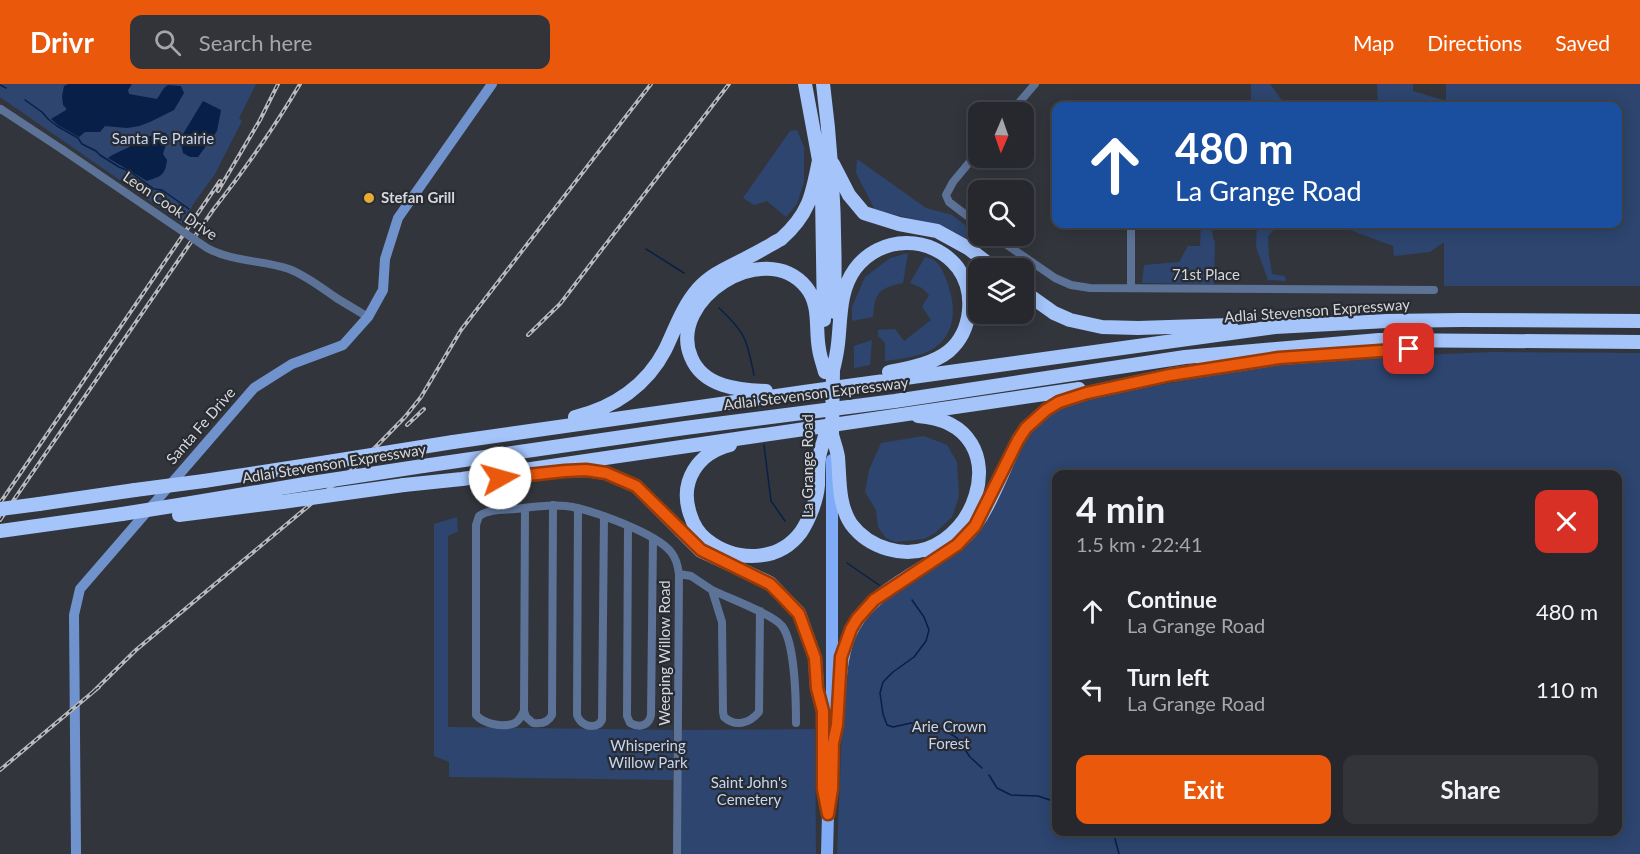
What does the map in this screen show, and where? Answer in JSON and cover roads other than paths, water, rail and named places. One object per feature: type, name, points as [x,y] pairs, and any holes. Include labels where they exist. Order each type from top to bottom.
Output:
[{"type":"highway","name":"La Grange Road","points":[[805,84],[825,160]]},
{"type":"highway","name":"La Grange Road","points":[[823,84],[825,160],[835,247],[828,347],[828,455]]},
{"type":"highway","points":[[825,160],[864,213],[899,224],[937,231],[981,258]]},
{"type":"highway","points":[[471,439],[589,414],[626,395],[652,370],[664,352],[685,307],[696,291],[709,278],[781,239],[800,220],[825,160]]},
{"type":"highway","points":[[828,347],[848,281],[865,258],[877,250],[893,244],[908,242],[923,245],[938,251],[958,268],[964,279],[970,308],[968,323],[950,350],[936,359],[876,375],[850,386]]},
{"type":"highway","points":[[804,392],[732,388],[710,379],[698,369],[689,354],[686,339],[690,322],[701,303],[723,282],[752,270],[775,269],[793,276],[806,287],[814,300],[818,320],[828,347]]},
{"type":"highway","points":[[1034,299],[1054,313],[1077,322],[1102,327],[1138,328],[1234,324],[1275,327]]},
{"type":"highway","name":"Adlai Stevenson Expressway","points":[[0,509],[204,481],[471,439],[1275,327],[1387,321],[1640,321]]},
{"type":"highway","name":"Adlai Stevenson Expressway","points":[[182,509],[305,484],[423,466],[895,401],[1185,357],[1380,340],[1640,342]]},
{"type":"highway","points":[[0,531],[116,515],[282,502],[462,479],[1279,358],[1431,347],[1457,340]]},
{"type":"highway","points":[[833,743],[837,725],[841,657],[857,619],[874,600],[957,545],[975,526],[1026,428],[1046,410],[1072,397],[1170,375]]},
{"type":"highway","points":[[828,455],[843,508],[852,525],[870,542],[889,549],[908,552],[934,544],[954,531],[970,510],[977,493],[978,464],[969,441],[956,428],[935,419],[915,416],[877,418]]},
{"type":"highway","points":[[794,429],[720,448],[694,469],[689,480],[687,505],[692,520],[706,540],[732,553],[747,556],[770,555],[790,543],[801,532],[811,511],[828,455]]},
{"type":"highway","points":[[462,479],[479,481],[586,470],[606,473],[636,486],[701,550],[770,584],[799,614],[815,658],[817,688],[823,711]]},
{"type":"main road","name":"La Grange Road","points":[[827,854],[833,743],[828,455]]},
{"type":"main road","name":"La Grange Road","points":[[828,455],[823,711],[823,789],[828,814]]},
{"type":"street","name":"Santa Fe Drive","points":[[76,854],[74,615],[80,589],[254,388],[292,364],[342,345],[368,317],[383,290],[386,259],[398,218],[492,84]]},
{"type":"street","points":[[1020,102],[1035,84]]},
{"type":"street","name":"Leon Cook Drive","points":[[0,109],[207,248],[218,254],[287,268],[308,278],[368,317]]},
{"type":"street","points":[[968,164],[953,182],[946,195],[949,202],[968,216]]},
{"type":"street","points":[[1131,228],[1131,288]]},
{"type":"street","name":"71st Place","points":[[1008,246],[1054,278],[1071,285],[1090,288],[1434,290]]},
{"type":"street","points":[[525,508],[524,711],[529,720],[538,723],[550,718],[552,712],[553,505]]},
{"type":"street","name":"Weeping Willow Road","points":[[524,711],[514,723],[505,724],[486,722],[476,715],[476,525],[479,516],[489,511],[553,505],[578,508],[628,526],[653,538],[672,552],[679,573],[677,854]]},
{"type":"street","points":[[578,508],[577,715],[583,723],[592,726],[599,724],[602,720],[604,516]]},
{"type":"street","points":[[628,526],[627,716],[630,723],[636,726],[643,726],[651,715],[653,538]]},
{"type":"street","points":[[679,573],[691,576],[712,590],[760,611],[783,626],[794,670],[796,723]]},
{"type":"street","points":[[712,590],[722,622],[723,712],[724,717],[729,721],[744,723],[754,718],[759,712],[760,611]]},
{"type":"waterway","points":[[0,85],[6,88]]},
{"type":"waterway","points":[[25,100],[57,126],[78,138],[82,144],[129,171],[154,189],[162,190],[189,209]]},
{"type":"waterway","points":[[646,249],[684,273]]},
{"type":"waterway","points":[[719,308],[735,324],[744,338],[754,375]]},
{"type":"waterway","points":[[764,445],[771,501],[785,521]]},
{"type":"waterway","points":[[847,563],[879,585]]},
{"type":"waterway","points":[[912,600],[924,617],[929,630],[926,641],[914,657],[883,682],[880,693],[887,725],[893,727],[911,723],[943,729],[957,738],[970,757],[982,768]]},
{"type":"waterway","points":[[989,775],[997,788],[1011,795],[1038,796],[1052,801]]},
{"type":"waterway","points":[[1114,836],[1119,854]]},
{"type":"railway","points":[[218,191],[260,120],[278,84]]},
{"type":"railway","points":[[0,520],[213,210],[259,148],[300,84]]},
{"type":"railway","points":[[93,692],[136,650],[360,463],[405,417],[421,397],[461,330],[651,84]]},
{"type":"railway","points":[[528,335],[560,304],[729,84]]},
{"type":"railway","points":[[0,503],[220,181]]},
{"type":"railway","points":[[407,425],[424,409]]},
{"type":"railway","points":[[0,770],[99,687]]},
{"type":"place","name":"Stefan Grill","points":[[369,198]]},
{"type":"park label","name":"Santa Fe Prairie","points":[[163,139]]},
{"type":"park label","name":"Arie Crown Forest","points":[[949,736]]},
{"type":"park label","name":"Whispering Willow Park","points":[[648,754]]},
{"type":"park label","name":"Saint John's Cemetery","points":[[749,792]]}]
